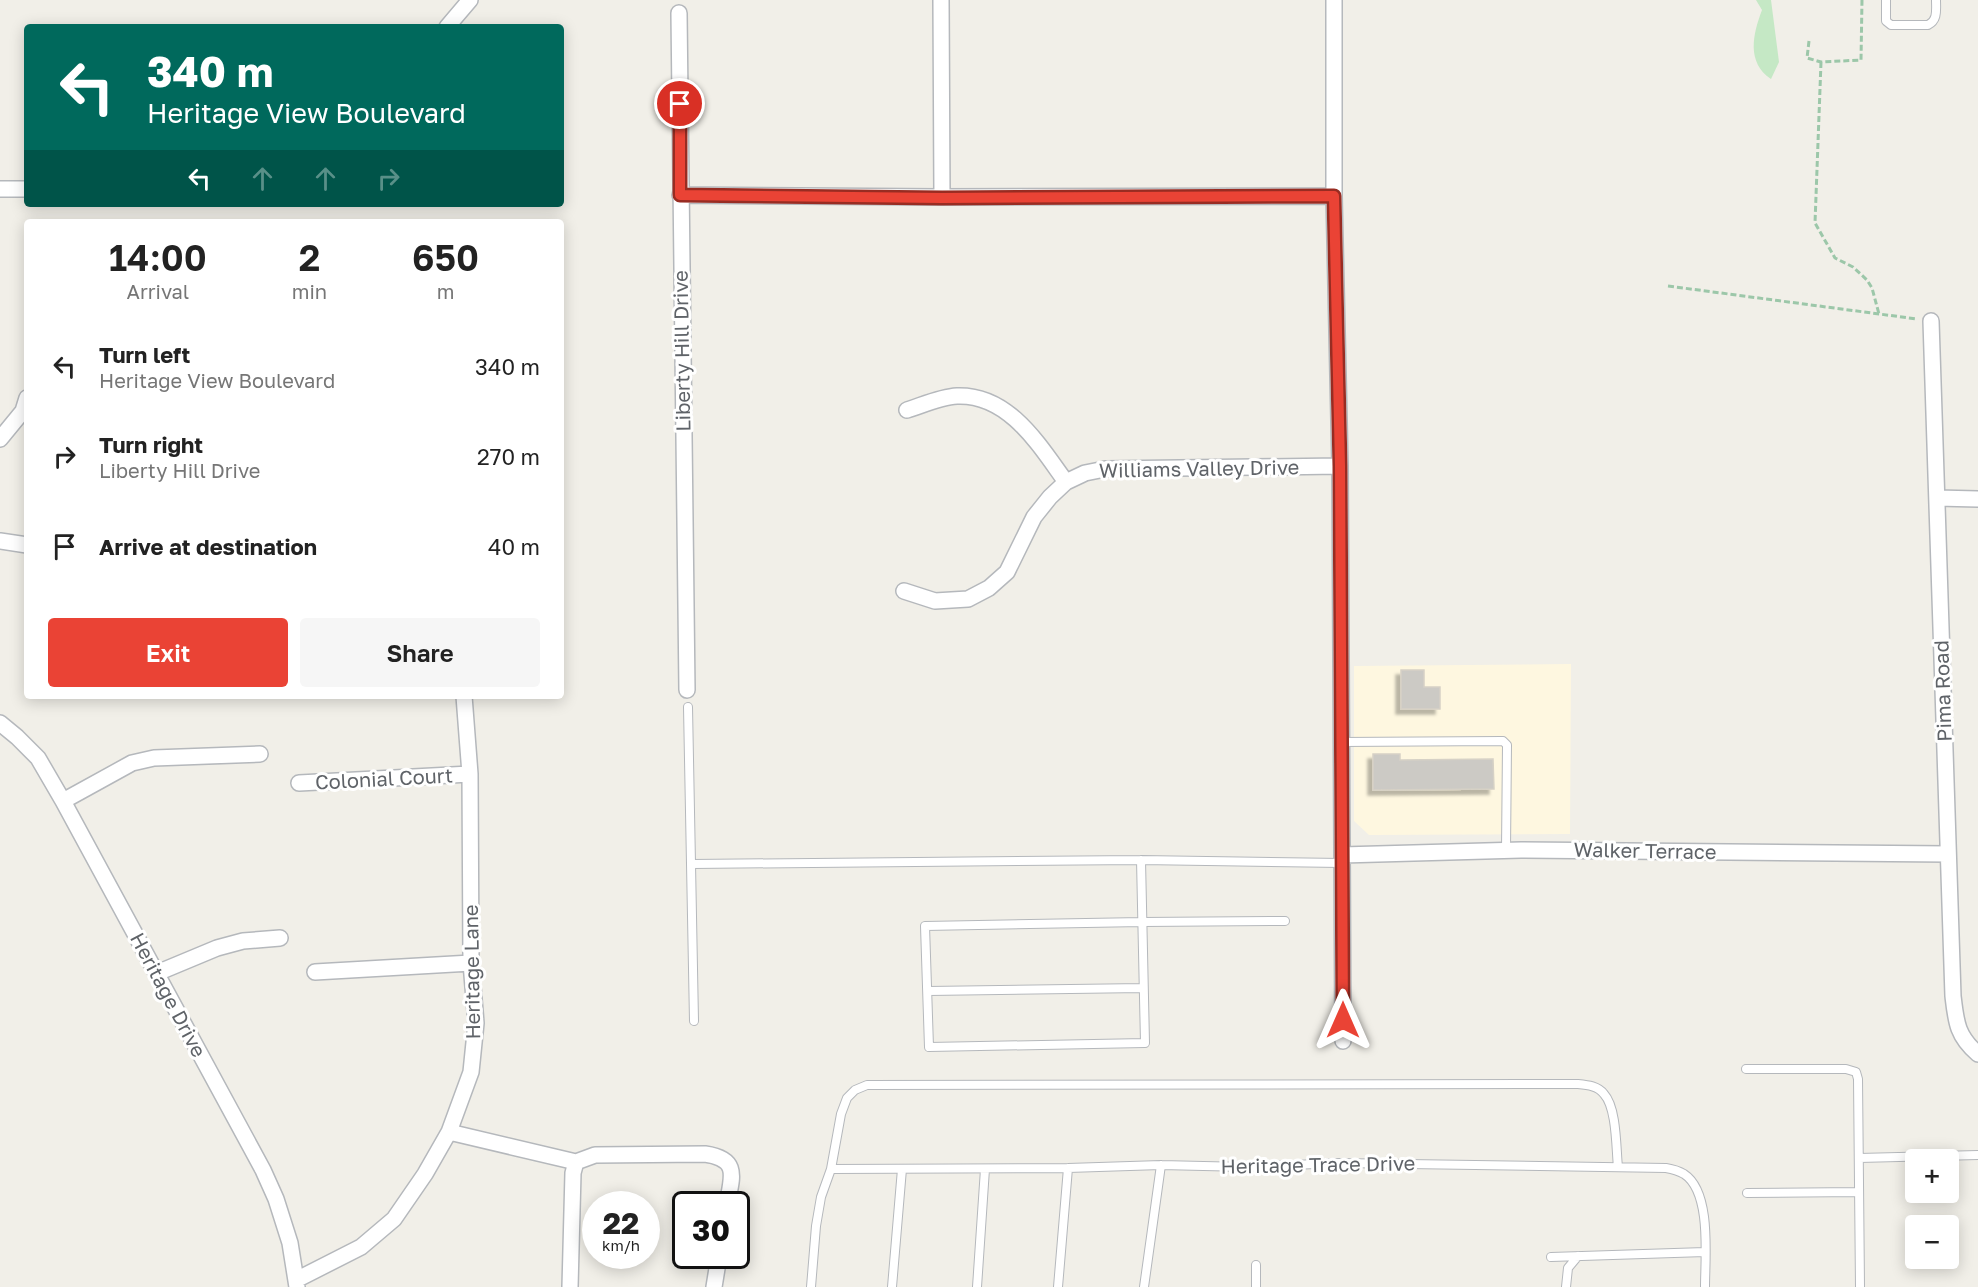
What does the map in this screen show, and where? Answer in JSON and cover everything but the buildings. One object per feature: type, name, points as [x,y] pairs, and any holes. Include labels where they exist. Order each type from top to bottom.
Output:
[{"type":"street","points":[[450,24],[470,0]]},
{"type":"street","points":[[941,0],[942,198]]},
{"type":"street","points":[[1334,0],[1334,196],[1340,466],[1343,1041]]},
{"type":"street","name":"Liberty Hill Drive","points":[[679,13],[687,690]]},
{"type":"street","points":[[0,189],[24,189]]},
{"type":"street","points":[[680,195],[942,198],[1334,196]]},
{"type":"street","name":"Pima Road","points":[[1930,321],[1938,498],[1953,996],[1956,1022],[1965,1042],[1978,1054]]},
{"type":"street","points":[[907,410],[957,396],[986,401],[1009,413],[1035,439],[1066,482]]},
{"type":"street","points":[[0,440],[24,408]]},
{"type":"street","name":"Williams Valley Drive","points":[[904,591],[935,601],[968,599],[989,588],[1007,572],[1034,517],[1047,501],[1066,482],[1084,473],[1105,469],[1340,466]]},
{"type":"street","points":[[1938,498],[1978,499]]},
{"type":"street","points":[[0,541],[24,545]]},
{"type":"street","name":"Heritage Lane","points":[[296,1284],[361,1247],[394,1218],[425,1174],[448,1132],[471,1072],[476,1023],[471,963],[470,774],[464,699]]},
{"type":"street","name":"Heritage Drive","points":[[0,723],[17,736],[38,758],[263,1170],[276,1198],[290,1243],[296,1284]]},
{"type":"street","points":[[63,801],[132,764],[154,758],[260,754]]},
{"type":"street","name":"Colonial Court","points":[[299,783],[470,774]]},
{"type":"street","name":"Walker Terrace","points":[[1342,859],[1506,850],[1948,854]]},
{"type":"street","points":[[157,973],[217,948],[243,942],[280,938]]},
{"type":"street","points":[[315,972],[471,963]]},
{"type":"street","points":[[448,1132],[576,1162],[596,1155],[705,1154],[717,1156],[728,1162],[731,1172],[729,1191]]},
{"type":"street","points":[[570,1287],[573,1173],[576,1162]]},
{"type":"street","points":[[714,1287],[717,1269]]},
{"type":"lane","points":[[1886,0],[1886,21],[1891,25],[1933,23],[1936,17],[1936,0]]},
{"type":"lane","points":[[688,707],[694,1021]]},
{"type":"lane","points":[[1340,742],[1503,741],[1507,745],[1506,850]]},
{"type":"lane","points":[[692,864],[1342,859]]},
{"type":"lane","points":[[1141,860],[1142,922],[1143,988],[1144,1043],[929,1047],[925,926],[1142,922],[1285,921]]},
{"type":"lane","points":[[928,991],[1143,988]]},
{"type":"lane","points":[[1746,1069],[1846,1069],[1856,1072],[1858,1079],[1860,1287]]},
{"type":"lane","points":[[811,1287],[821,1197],[831,1169],[841,1113],[847,1098],[855,1090],[867,1085],[1590,1085],[1604,1094],[1609,1101],[1618,1167]]},
{"type":"lane","points":[[1859,1158],[1978,1155]]},
{"type":"lane","name":"Heritage Trace Drive","points":[[831,1169],[1068,1168],[1161,1165],[1246,1167],[1339,1163],[1666,1168],[1683,1173],[1691,1180],[1703,1209],[1705,1287]]},
{"type":"lane","points":[[1144,1287],[1161,1165]]},
{"type":"lane","points":[[1058,1287],[1068,1168]]},
{"type":"lane","points":[[892,1287],[902,1169]]},
{"type":"lane","points":[[978,1287],[985,1169]]},
{"type":"lane","points":[[1747,1193],[1859,1192]]},
{"type":"lane","points":[[1551,1257],[1705,1251]]},
{"type":"lane","points":[[1566,1287],[1568,1268],[1578,1256]]},
{"type":"lane","points":[[1256,1264],[1256,1287]]},
{"type":"path","points":[[1809,41],[1807,58],[1821,62],[1861,60],[1862,0]]},
{"type":"path","points":[[1821,62],[1815,223],[1835,258],[1853,267],[1867,280],[1872,288],[1879,314]]},
{"type":"path","points":[[1668,286],[1930,321]]},
{"type":"shaded area","points":[[1571,664],[1570,834],[1369,835],[1354,821],[1354,666]]},
{"type":"green space","points":[[1756,0],[1771,0],[1779,62],[1771,79],[1763,72],[1755,56],[1754,38],[1762,10]]},
{"type":"route","points":[[680,104],[680,195],[942,198],[1334,196],[1340,466],[1343,1020]]}]
